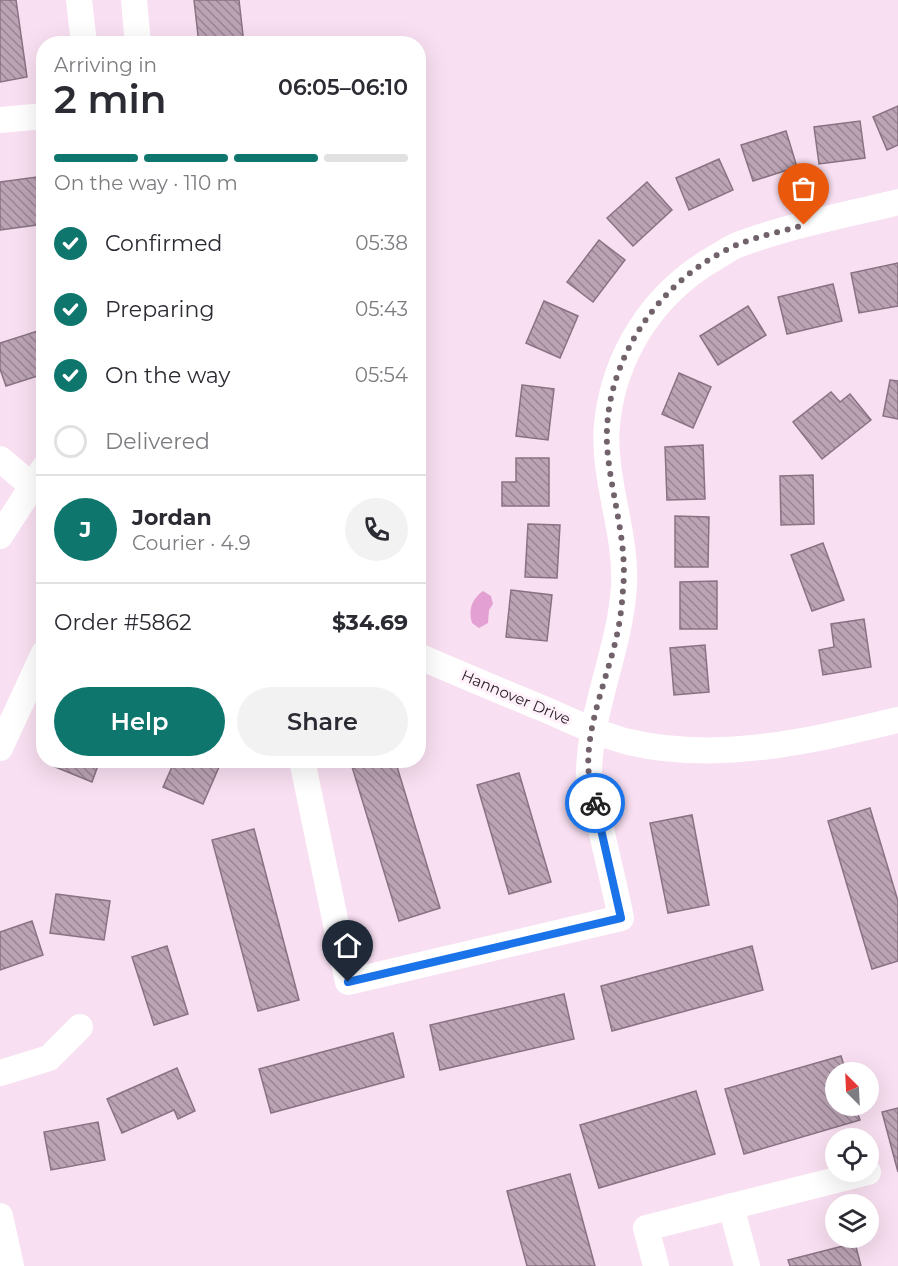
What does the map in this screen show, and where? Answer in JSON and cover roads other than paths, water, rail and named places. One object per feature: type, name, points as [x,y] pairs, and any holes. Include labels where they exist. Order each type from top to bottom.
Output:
[{"type":"street","points":[[79,0],[83,36]]},
{"type":"street","points":[[134,0],[137,36]]},
{"type":"street","points":[[0,120],[36,117]]},
{"type":"street","points":[[304,768],[348,982],[621,918],[589,775],[592,730],[617,636],[624,586],[623,551],[610,473],[607,424],[615,384],[627,352],[650,312],[674,288],[704,264],[738,244],[898,202]]},
{"type":"street","points":[[0,459],[36,479]]},
{"type":"street","points":[[0,536],[36,485]]},
{"type":"street","name":"Hannover Drive","points":[[426,659],[592,730],[628,742],[671,749],[743,749],[820,739],[898,720]]},
{"type":"street","points":[[0,747],[36,670]]},
{"type":"street","points":[[0,1073],[49,1058],[80,1027]]},
{"type":"street","points":[[656,1266],[646,1228],[826,1182]]},
{"type":"street","points":[[731,1206],[747,1266]]},
{"type":"street","points":[[0,1216],[11,1266]]}]
